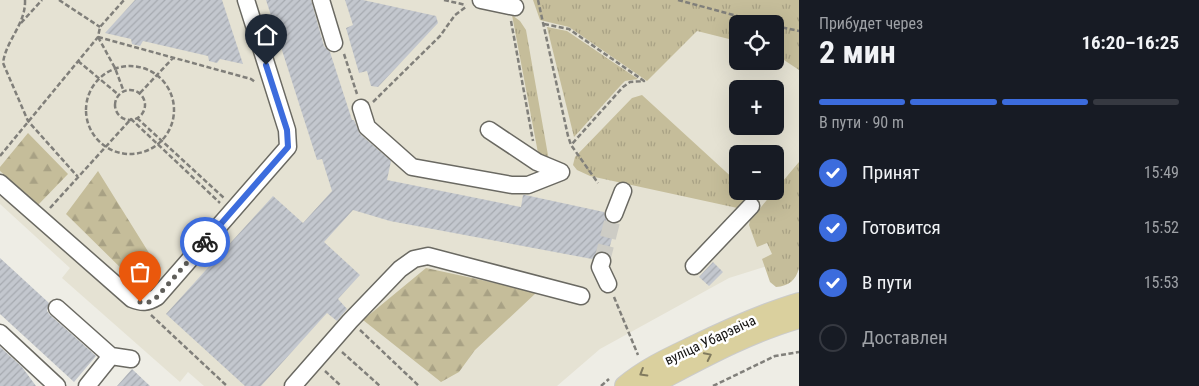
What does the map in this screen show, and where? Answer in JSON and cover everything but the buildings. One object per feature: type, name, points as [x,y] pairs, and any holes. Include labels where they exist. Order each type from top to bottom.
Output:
[{"type":"main road","name":"вуліца Убарэвіча","points":[[626,386],[659,363],[712,337],[777,309],[799,303]]},
{"type":"main road","name":"вуліца Убарэвіча","points":[[648,386],[732,344],[799,318]]},
{"type":"lane","points":[[0,183],[132,298],[146,302],[157,297],[288,147],[287,130],[246,0]]},
{"type":"lane","points":[[321,0],[334,43]]},
{"type":"lane","points":[[475,3],[512,11]]},
{"type":"lane","points":[[361,108],[367,127],[412,167],[512,185],[528,185],[560,172],[536,162],[489,130]]},
{"type":"lane","points":[[614,214],[623,191]]},
{"type":"lane","points":[[694,266],[751,206]]},
{"type":"lane","points":[[293,386],[350,321],[400,269],[414,259],[428,256],[581,296]]},
{"type":"lane","points":[[602,260],[600,267],[608,284]]},
{"type":"lane","points":[[57,308],[112,356],[131,359]]},
{"type":"lane","points":[[0,333],[57,386]]},
{"type":"lane","points":[[87,386],[112,356]]},
{"type":"path","points":[[20,24],[25,0]]},
{"type":"path","points":[[42,0],[20,24],[4,54],[3,63],[28,121],[78,177]]},
{"type":"path","points":[[58,0],[100,27]]},
{"type":"path","points":[[0,156],[98,37],[100,27],[124,0]]},
{"type":"path","points":[[538,0],[571,145],[598,183]]},
{"type":"path","points":[[678,0],[734,15]]},
{"type":"path","points":[[361,108],[376,101],[440,36],[455,15],[475,3]]},
{"type":"path","points":[[512,11],[536,162]]},
{"type":"path","points":[[544,24],[569,29],[644,81],[630,82],[623,87],[571,145]]},
{"type":"path","points":[[784,28],[799,31]]},
{"type":"path","points":[[98,37],[251,79],[276,97]]},
{"type":"path","points":[[98,37],[115,68],[124,92]]},
{"type":"path","points":[[140,93],[174,58]]},
{"type":"path","points":[[78,60],[119,95]]},
{"type":"path","points":[[127,66],[145,68],[157,76],[171,93],[174,111],[170,127],[161,140],[149,150],[134,154],[119,152],[106,147],[93,134],[87,118],[87,101],[98,79],[115,68],[127,66]]},
{"type":"path","points":[[349,67],[352,79]]},
{"type":"path","points":[[41,219],[131,120],[137,118],[145,109],[143,97],[134,90],[119,95],[116,100],[117,110],[125,118],[131,120],[232,211]]},
{"type":"path","points":[[137,118],[232,211]]},
{"type":"path","points":[[608,284],[638,355]]},
{"type":"path","points":[[146,302],[152,318],[227,386]]},
{"type":"path","points":[[350,321],[419,386]]},
{"type":"path","points":[[338,348],[380,386]]},
{"type":"path","points":[[713,386],[775,356],[799,352]]},
{"type":"shaded area","points":[[0,0],[649,0],[729,22],[729,70],[784,70],[784,36],[799,40],[799,256],[729,278],[600,349],[557,386],[204,386],[188,372],[180,382],[62,278],[70,268],[0,204]]},
{"type":"green space","points":[[533,0],[799,0],[799,70],[784,60],[784,15],[729,15],[729,39],[697,31],[647,81],[569,27],[540,20]]},
{"type":"green space","points":[[512,15],[520,21],[526,30],[549,161],[538,153]]},
{"type":"green space","points":[[547,27],[567,31],[638,79],[625,81],[574,137]]},
{"type":"green space","points":[[642,95],[729,175],[729,200],[750,200],[750,202],[742,209],[590,176],[577,170],[573,165],[575,157],[632,98]]},
{"type":"green space","points":[[28,133],[68,174],[38,205],[0,171],[0,167]]},
{"type":"green space","points":[[799,162],[799,268],[791,282],[776,287],[770,282],[762,259],[772,254],[767,243],[757,247],[749,225],[750,220],[767,200],[784,200],[784,180]]},
{"type":"green space","points":[[98,171],[154,261],[133,280],[66,214]]},
{"type":"green space","points":[[426,268],[537,292],[475,350],[459,372],[441,382],[363,320]]},
{"type":"tunnel","points":[[602,261],[614,214]]},
{"type":"way so far","points":[[140,302],[149,302],[157,297],[205,242]]},
{"type":"route","points":[[205,242],[288,147],[287,130],[266,65]]}]
